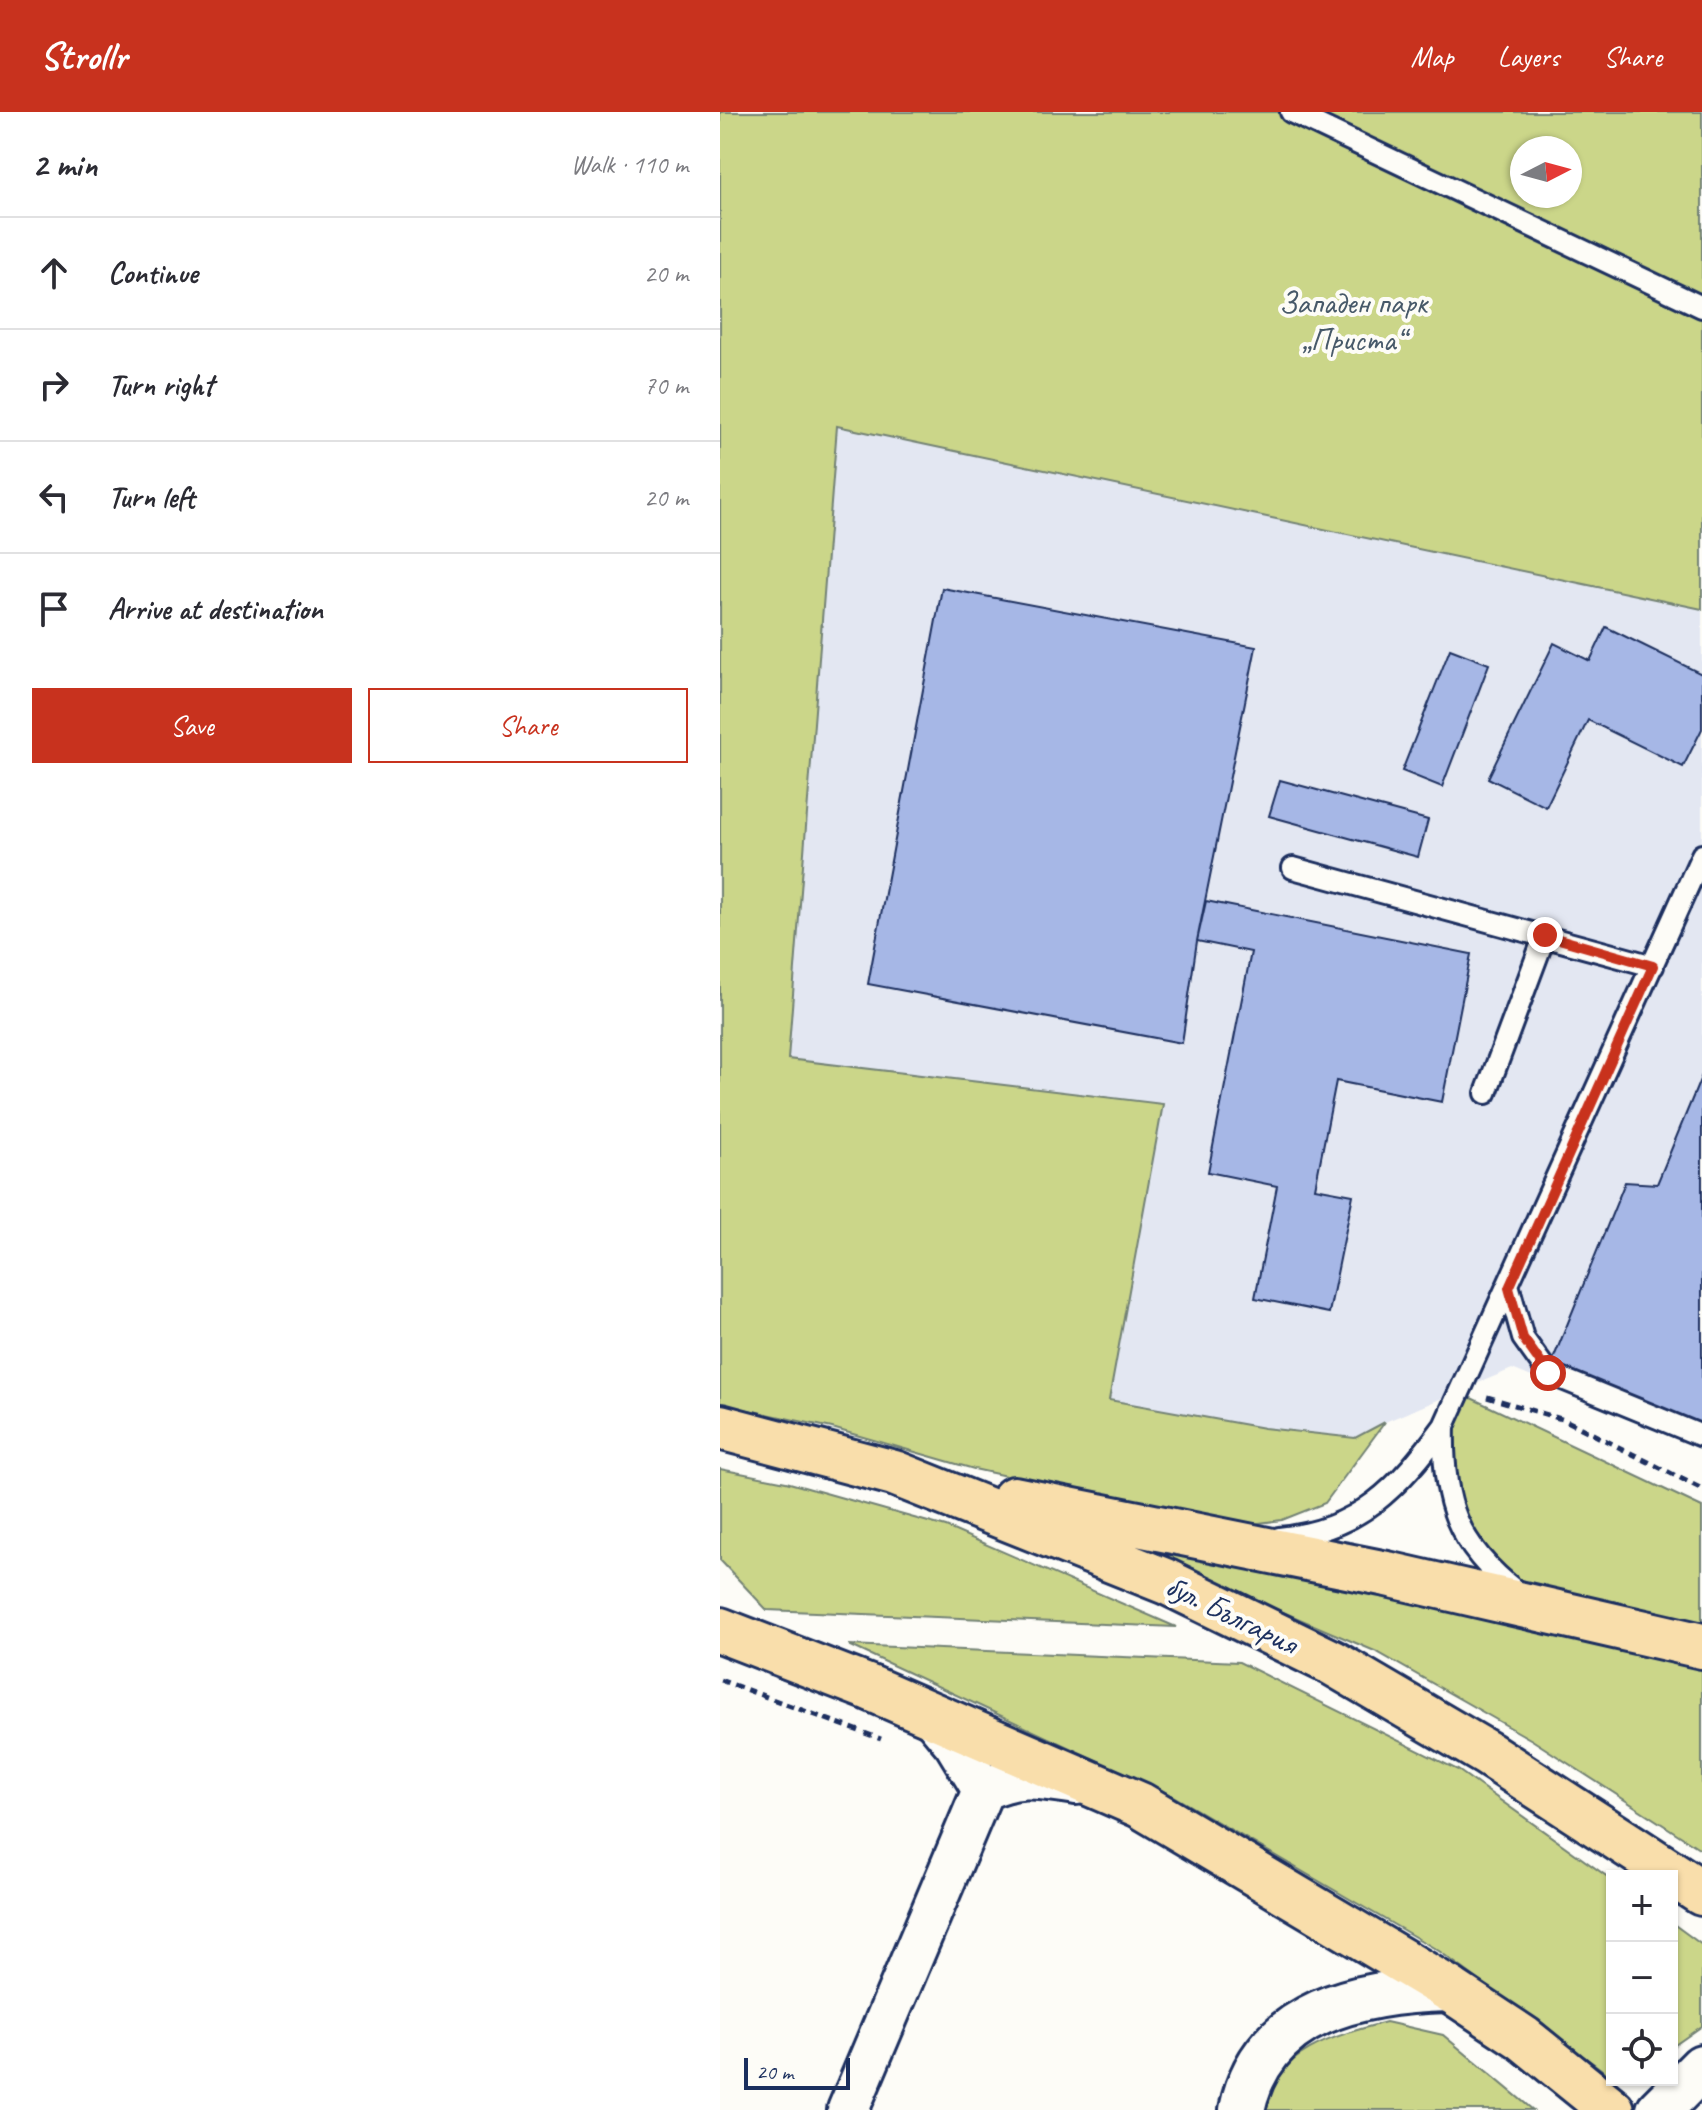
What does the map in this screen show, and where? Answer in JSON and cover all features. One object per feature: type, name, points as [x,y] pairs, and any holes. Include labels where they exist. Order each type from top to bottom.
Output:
[{"type":"highway","name":"бул. България","points":[[720,1427],[894,1473],[1167,1582],[1333,1663],[1488,1754],[1702,1893]]},
{"type":"highway","points":[[894,1473],[1702,1646]]},
{"type":"highway","points":[[720,1630],[930,1714],[1140,1805],[1449,1989],[1523,2038],[1612,2110]]},
{"type":"main road","points":[[1242,2110],[1244,2097],[1267,2053],[1298,2024],[1341,2002],[1394,1990],[1449,1989]]},
{"type":"main road","points":[[1659,2110],[1702,2067]]},
{"type":"street","points":[[930,1714],[955,1744],[983,1790]]},
{"type":"street","points":[[848,2110],[983,1790],[1008,1778],[1032,1777],[1104,1789]]},
{"type":"lane","points":[[1291,112],[1702,307]]},
{"type":"lane","points":[[1216,1541],[1316,1534],[1342,1523],[1392,1489],[1444,1426],[1509,1288],[1702,855]]},
{"type":"lane","points":[[1293,868],[1653,966]]},
{"type":"lane","points":[[1486,1093],[1545,935]]},
{"type":"lane","points":[[1509,1288],[1523,1338],[1548,1373],[1702,1436]]},
{"type":"lane","points":[[1444,1426],[1443,1470],[1462,1531],[1478,1556],[1499,1578],[1539,1609]]},
{"type":"path","points":[[1461,1390],[1565,1420],[1702,1489]]},
{"type":"path","points":[[720,1680],[893,1743]]},
{"type":"shaded area","points":[[837,425],[1702,609],[1702,1446],[1512,1369],[1385,1422],[1355,1438],[1264,1428],[1109,1401],[1163,1104],[788,1059]]},
{"type":"green space","name":"Западен парк „Приста“","points":[[720,112],[1702,112],[1702,609],[837,426],[788,1059],[1163,1104],[1109,1400],[1264,1428],[1355,1438],[1385,1422],[1325,1503],[1282,1520],[1237,1526],[974,1469],[832,1428],[720,1404]]},
{"type":"green space","points":[[1469,1397],[1702,1507],[1702,1625],[1541,1590],[1510,1574],[1493,1558],[1468,1517],[1455,1470],[1456,1424]]},
{"type":"green space","points":[[720,1469],[786,1482],[946,1527],[1176,1627],[767,1610],[720,1560]]},
{"type":"green space","points":[[1132,1538],[1702,1665],[1702,1850],[1532,1740],[1377,1652],[1130,1547]]},
{"type":"green space","points":[[849,1645],[1239,1662],[1458,1770],[1606,1876],[1606,2073],[1439,1951],[1171,1795]]},
{"type":"green space","points":[[1678,1927],[1702,1945],[1702,2026],[1678,2043]]},
{"type":"green space","points":[[1386,2022],[1443,2035],[1533,2110],[1260,2110],[1279,2073],[1293,2060],[1327,2040]]},
{"type":"building","points":[[942,588],[1256,647],[1197,941],[1182,1043],[868,984]]},
{"type":"building","points":[[1606,627],[1702,674],[1702,729],[1683,767],[1588,720],[1546,807],[1488,778],[1554,643],[1590,661]]},
{"type":"building","points":[[1450,649],[1489,664],[1442,787],[1402,771]]},
{"type":"building","points":[[1280,780],[1428,820],[1418,857],[1269,816]]},
{"type":"building","points":[[1206,901],[1471,954],[1442,1102],[1336,1081],[1315,1188],[1353,1195],[1329,1313],[1255,1298],[1277,1186],[1208,1172],[1251,952],[1197,941]]},
{"type":"building","points":[[1702,1075],[1702,1429],[1550,1367],[1625,1182],[1657,1184]]},
{"type":"route","points":[[1545,935],[1653,966],[1509,1288],[1523,1338],[1548,1373]]}]
